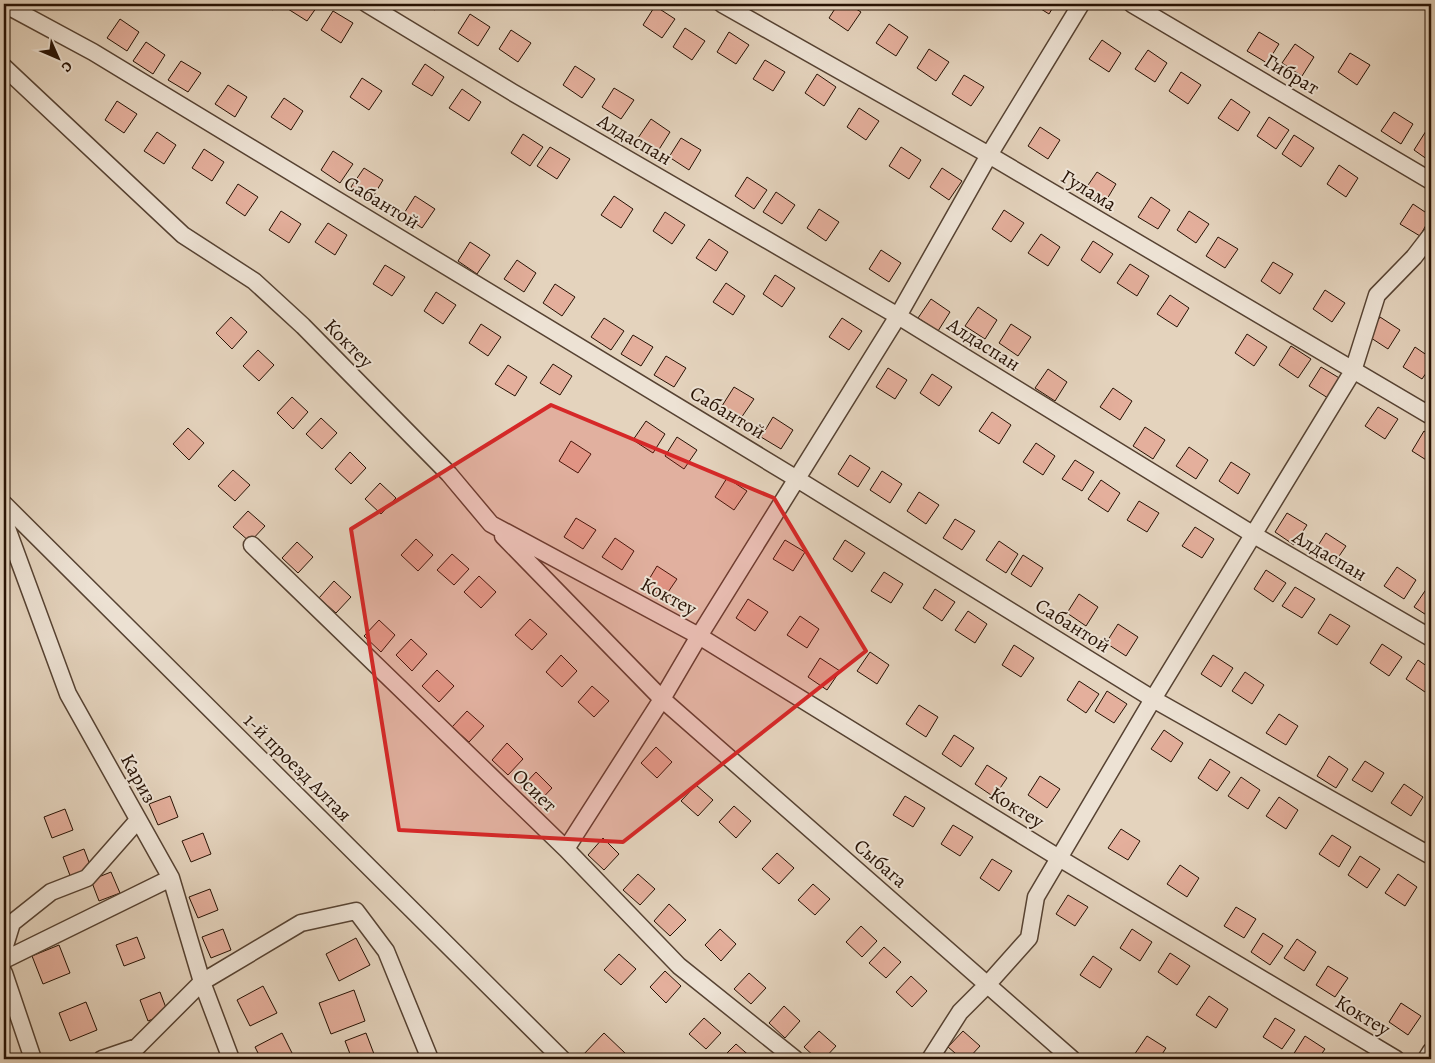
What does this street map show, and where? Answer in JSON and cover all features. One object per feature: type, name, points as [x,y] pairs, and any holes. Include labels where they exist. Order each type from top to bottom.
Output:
[{"type":"street","name":"Сабантой","points":[[4,4],[93,52],[797,479],[1153,699],[1431,856]]},
{"type":"street","name":"Алдаспан","points":[[367,4],[512,92],[898,316],[1254,535],[1431,638]]},
{"type":"street","name":"Гулама","points":[[722,4],[988,155],[1431,416]]},
{"type":"street","points":[[566,849],[662,699],[698,636],[898,316],[988,155],[1081,4]]},
{"type":"street","name":"Гибрат","points":[[1132,4],[1431,181]]},
{"type":"street","name":"Коктеу","points":[[4,68],[183,235],[254,281],[303,326],[448,474],[491,524],[698,636],[1059,858],[1396,1059]]},
{"type":"street","points":[[930,1059],[960,1012],[1029,938],[1036,897],[1153,699],[1353,371],[1377,295],[1414,257],[1431,235]]},
{"type":"street","name":"1-й проезд Алтая","points":[[4,504],[562,1059]]},
{"type":"street","name":"Кариз","points":[[4,520],[68,694],[170,878],[202,982],[231,1059]]},
{"type":"street","name":"Сыбага","points":[[491,524],[662,699],[1072,1059]]},
{"type":"street","name":"Осиет","points":[[252,545],[566,849],[678,966],[795,1059]]},
{"type":"street","points":[[4,949],[12,923],[51,892],[87,878],[138,820]]},
{"type":"street","points":[[4,960],[170,878]]},
{"type":"street","points":[[102,1059],[138,1047],[202,982],[301,923],[356,912],[386,951],[430,1059]]},
{"type":"street","points":[[4,973],[33,1059]]},
{"type":"street","points":[[1426,1059],[1431,1051]]},
{"type":"highlighted area","points":[[551,405],[774,498],[866,651],[623,842],[399,830],[351,529]]},
{"type":"building","points":[[263,4],[277,4],[273,10]]},
{"type":"building","points":[[291,4],[319,4],[307,21],[288,9]]},
{"type":"building","points":[[425,4],[439,4],[435,10]]},
{"type":"building","points":[[838,4],[848,4],[861,12],[848,31],[829,18]]},
{"type":"building","points":[[1033,4],[1055,4],[1049,14]]},
{"type":"building","points":[[655,6],[675,19],[662,38],[643,25]]},
{"type":"building","points":[[333,11],[353,23],[341,43],[321,30]]},
{"type":"building","points":[[470,14],[490,27],[478,46],[458,33]]},
{"type":"building","points":[[120,19],[139,32],[127,51],[107,38]]},
{"type":"building","points":[[889,24],[908,37],[896,56],[876,43]]},
{"type":"building","points":[[685,28],[705,41],[692,60],[673,47]]},
{"type":"building","points":[[511,30],[531,43],[518,62],[499,49]]},
{"type":"building","points":[[729,32],[749,45],[736,64],[717,52]]},
{"type":"building","points":[[1259,32],[1279,44],[1267,63],[1247,51]]},
{"type":"building","points":[[1102,40],[1121,53],[1109,72],[1089,59]]},
{"type":"building","points":[[146,42],[165,55],[153,74],[133,61]]},
{"type":"building","points":[[1295,44],[1314,57],[1302,76],[1282,63]]},
{"type":"building","points":[[929,49],[949,62],[936,81],[917,68]]},
{"type":"building","points":[[1148,50],[1167,63],[1155,82],[1135,69]]},
{"type":"building","points":[[1350,53],[1370,65],[1357,85],[1338,72]]},
{"type":"building","points":[[765,60],[785,72],[773,91],[753,79]]},
{"type":"building","points":[[181,61],[201,73],[188,92],[168,80]]},
{"type":"building","points":[[425,64],[444,77],[432,96],[412,84]]},
{"type":"building","points":[[575,66],[595,79],[582,98],[563,85]]},
{"type":"building","points":[[1181,72],[1201,85],[1188,104],[1169,91]]},
{"type":"building","points":[[817,74],[836,87],[824,106],[805,93]]},
{"type":"building","points":[[964,75],[984,87],[971,106],[952,94]]},
{"type":"building","points":[[362,78],[382,91],[369,110],[350,97]]},
{"type":"building","points":[[228,85],[247,97],[235,117],[215,104]]},
{"type":"building","points":[[614,88],[634,100],[621,119],[602,107]]},
{"type":"building","points":[[462,89],[481,102],[469,121],[449,108]]},
{"type":"building","points":[[284,98],[303,111],[291,130],[271,117]]},
{"type":"building","points":[[1231,99],[1250,112],[1238,131],[1218,118]]},
{"type":"building","points":[[117,101],[137,114],[124,133],[105,120]]},
{"type":"building","points":[[859,108],[879,121],[866,140],[847,127]]},
{"type":"building","points":[[1394,112],[1413,124],[1401,144],[1381,131]]},
{"type":"building","points":[[1269,117],[1289,130],[1276,149],[1257,136]]},
{"type":"building","points":[[651,119],[670,132],[658,151],[638,138]]},
{"type":"building","points":[[1040,127],[1060,140],[1048,159],[1028,146]]},
{"type":"building","points":[[1426,131],[1431,134],[1431,162],[1414,150]]},
{"type":"building","points":[[157,132],[176,145],[164,164],[144,151]]},
{"type":"building","points":[[523,134],[543,147],[530,166],[511,153]]},
{"type":"building","points":[[1294,135],[1314,148],[1301,167],[1282,154]]},
{"type":"building","points":[[681,138],[701,150],[689,170],[669,157]]},
{"type":"building","points":[[550,147],[570,159],[557,179],[537,166]]},
{"type":"building","points":[[901,147],[921,160],[909,179],[889,166]]},
{"type":"building","points":[[204,149],[224,162],[212,181],[192,168]]},
{"type":"building","points":[[333,151],[353,164],[340,183],[321,170]]},
{"type":"building","points":[[1339,165],[1358,178],[1346,197],[1327,184]]},
{"type":"building","points":[[364,168],[383,180],[371,200],[351,187]]},
{"type":"building","points":[[942,168],[962,181],[949,200],[930,187]]},
{"type":"building","points":[[1097,172],[1116,184],[1104,204],[1084,191]]},
{"type":"building","points":[[747,177],[767,190],[754,209],[735,196]]},
{"type":"building","points":[[238,184],[258,197],[245,216],[226,203]]},
{"type":"building","points":[[776,192],[795,205],[782,224],[763,212]]},
{"type":"building","points":[[415,196],[435,209],[422,228],[403,215]]},
{"type":"building","points":[[614,196],[633,209],[621,228],[601,215]]},
{"type":"building","points":[[1151,197],[1170,210],[1158,229],[1138,217]]},
{"type":"building","points":[[1413,204],[1431,216],[1420,236],[1400,224]]},
{"type":"building","points":[[819,209],[839,222],[826,241],[807,228]]},
{"type":"building","points":[[1004,210],[1024,223],[1011,242],[992,229]]},
{"type":"building","points":[[281,211],[301,224],[289,243],[269,230]]},
{"type":"building","points":[[1189,211],[1209,224],[1196,243],[1177,230]]},
{"type":"building","points":[[665,212],[685,225],[672,244],[653,231]]},
{"type":"building","points":[[328,223],[347,235],[335,255],[315,242]]},
{"type":"building","points":[[1041,234],[1060,247],[1048,266],[1028,253]]},
{"type":"building","points":[[1218,237],[1238,249],[1225,268],[1206,256]]},
{"type":"building","points":[[709,239],[728,252],[716,271],[696,258]]},
{"type":"building","points":[[1093,241],[1113,254],[1100,273],[1081,260]]},
{"type":"building","points":[[470,242],[490,255],[477,274],[458,261]]},
{"type":"building","points":[[881,250],[901,263],[889,282],[869,269]]},
{"type":"building","points":[[517,260],[536,273],[524,292],[504,279]]},
{"type":"building","points":[[1273,262],[1293,274],[1280,294],[1261,281]]},
{"type":"building","points":[[1130,264],[1149,276],[1137,296],[1117,283]]},
{"type":"building","points":[[385,265],[405,277],[392,296],[373,284]]},
{"type":"building","points":[[775,275],[795,288],[782,307],[763,294]]},
{"type":"building","points":[[726,283],[745,296],[733,315],[713,302]]},
{"type":"building","points":[[555,284],[575,297],[562,316],[543,303]]},
{"type":"building","points":[[1325,290],[1345,303],[1332,322],[1313,309]]},
{"type":"building","points":[[436,292],[456,305],[443,324],[424,311]]},
{"type":"building","points":[[1170,295],[1189,308],[1177,327],[1157,314]]},
{"type":"building","points":[[931,299],[950,312],[938,331],[918,318]]},
{"type":"building","points":[[978,307],[997,320],[985,339],[965,326]]},
{"type":"building","points":[[231,317],[247,332],[232,349],[216,333]]},
{"type":"building","points":[[1380,317],[1400,330],[1388,349],[1368,336]]},
{"type":"building","points":[[604,318],[624,331],[611,350],[591,337]]},
{"type":"building","points":[[842,318],[862,331],[849,350],[829,337]]},
{"type":"building","points":[[481,324],[501,337],[488,356],[469,343]]},
{"type":"building","points":[[1011,324],[1031,337],[1018,356],[999,343]]},
{"type":"building","points":[[1247,334],[1267,347],[1254,366],[1235,353]]},
{"type":"building","points":[[633,335],[653,347],[641,366],[621,354]]},
{"type":"building","points":[[1291,346],[1311,359],[1298,378],[1279,365]]},
{"type":"building","points":[[1415,347],[1431,358],[1431,366],[1422,379],[1403,367]]},
{"type":"building","points":[[258,350],[274,365],[259,381],[243,366]]},
{"type":"building","points":[[666,356],[686,368],[674,387],[654,375]]},
{"type":"building","points":[[553,364],[572,376],[560,395],[540,383]]},
{"type":"building","points":[[508,365],[527,377],[515,396],[495,384]]},
{"type":"building","points":[[1321,367],[1341,379],[1328,398],[1309,386]]},
{"type":"building","points":[[888,368],[907,380],[895,399],[876,387]]},
{"type":"building","points":[[1048,369],[1067,382],[1055,401],[1035,388]]},
{"type":"building","points":[[932,374],[952,387],[939,406],[920,393]]},
{"type":"building","points":[[734,387],[754,399],[741,418],[722,406]]},
{"type":"building","points":[[1113,388],[1132,401],[1120,420],[1100,407]]},
{"type":"building","points":[[292,397],[308,412],[293,429],[277,413]]},
{"type":"building","points":[[1378,407],[1398,419],[1385,439],[1365,426]]},
{"type":"building","points":[[992,412],[1011,425],[999,444],[979,431]]},
{"type":"building","points":[[773,417],[793,430],[781,449],[761,437]]},
{"type":"building","points":[[321,418],[337,433],[322,449],[306,434]]},
{"type":"building","points":[[646,421],[665,434],[653,453],[633,440]]},
{"type":"building","points":[[1145,427],[1165,440],[1153,459],[1133,446]]},
{"type":"building","points":[[188,428],[204,443],[189,460],[173,444]]},
{"type":"building","points":[[1424,431],[1431,436],[1431,463],[1412,451]]},
{"type":"building","points":[[677,437],[697,450],[684,469],[665,456]]},
{"type":"building","points":[[571,441],[591,454],[578,473],[559,461]]},
{"type":"building","points":[[1036,443],[1055,456],[1043,475],[1023,462]]},
{"type":"building","points":[[1189,447],[1208,460],[1196,479],[1176,466]]},
{"type":"building","points":[[350,452],[366,468],[351,484],[335,469]]},
{"type":"building","points":[[850,455],[870,468],[858,487],[838,474]]},
{"type":"building","points":[[1075,460],[1094,472],[1082,491],[1062,479]]},
{"type":"building","points":[[1231,462],[1250,474],[1238,494],[1219,481]]},
{"type":"building","points":[[233,470],[250,485],[235,501],[218,486]]},
{"type":"building","points":[[882,471],[902,484],[890,503],[870,490]]},
{"type":"building","points":[[727,478],[747,491],[734,510],[715,497]]},
{"type":"building","points":[[1101,480],[1120,493],[1108,512],[1088,499]]},
{"type":"building","points":[[380,483],[396,498],[381,514],[365,499]]},
{"type":"building","points":[[919,492],[939,505],[926,524],[907,511]]},
{"type":"building","points":[[1139,501],[1159,513],[1147,532],[1127,520]]},
{"type":"building","points":[[248,511],[265,526],[250,542],[233,527]]},
{"type":"building","points":[[1287,513],[1307,525],[1294,545],[1275,532]]},
{"type":"building","points":[[576,518],[596,530],[583,549],[564,537]]},
{"type":"building","points":[[955,519],[975,531],[962,550],[943,538]]},
{"type":"building","points":[[1195,527],[1214,539],[1202,558],[1182,546]]},
{"type":"building","points":[[1326,533],[1346,546],[1333,565],[1314,552]]},
{"type":"building","points":[[615,538],[634,551],[622,570],[602,557]]},
{"type":"building","points":[[416,539],[433,555],[418,571],[401,555]]},
{"type":"building","points":[[785,540],[805,552],[793,571],[773,559]]},
{"type":"building","points":[[845,540],[865,553],[852,572],[833,559]]},
{"type":"building","points":[[999,541],[1018,554],[1006,573],[986,560]]},
{"type":"building","points":[[297,542],[313,557],[298,573],[282,558]]},
{"type":"building","points":[[452,554],[469,569],[454,585],[437,570]]},
{"type":"building","points":[[1023,555],[1043,568],[1031,587],[1011,574]]},
{"type":"building","points":[[657,566],[677,579],[664,598],[645,586]]},
{"type":"building","points":[[1397,567],[1416,580],[1404,599],[1384,586]]},
{"type":"building","points":[[1266,570],[1286,583],[1273,602],[1254,589]]},
{"type":"building","points":[[884,572],[903,584],[891,603],[871,591]]},
{"type":"building","points":[[479,576],[496,592],[481,608],[464,592]]},
{"type":"building","points":[[334,581],[351,597],[336,613],[319,598]]},
{"type":"building","points":[[1295,587],[1315,599],[1302,618],[1282,606]]},
{"type":"building","points":[[1427,588],[1431,591],[1431,618],[1414,607]]},
{"type":"building","points":[[935,589],[955,602],[942,621],[923,608]]},
{"type":"building","points":[[1079,594],[1098,607],[1086,626],[1067,613]]},
{"type":"building","points":[[748,599],[768,612],[755,631],[736,618]]},
{"type":"building","points":[[968,611],[987,624],[975,643],[955,630]]},
{"type":"building","points":[[1330,614],[1350,626],[1337,645],[1318,633]]},
{"type":"building","points":[[800,616],[819,629],[807,648],[787,635]]},
{"type":"building","points":[[530,619],[547,634],[532,650],[515,635]]},
{"type":"building","points":[[379,620],[395,635],[381,652],[364,636]]},
{"type":"building","points":[[1118,624],[1138,637],[1126,656],[1106,643]]},
{"type":"building","points":[[411,639],[427,654],[412,671],[396,655]]},
{"type":"building","points":[[1382,644],[1402,657],[1389,676],[1370,663]]},
{"type":"building","points":[[1014,645],[1034,658],[1021,677],[1002,665]]},
{"type":"building","points":[[870,652],[889,665],[877,684],[857,671]]},
{"type":"building","points":[[561,655],[577,671],[562,687],[546,672]]},
{"type":"building","points":[[1213,655],[1233,668],[1221,687],[1201,674]]},
{"type":"building","points":[[820,658],[840,671],[827,690],[808,677]]},
{"type":"building","points":[[1418,660],[1431,669],[1431,683],[1425,692],[1406,679]]},
{"type":"building","points":[[437,670],[454,686],[439,702],[422,686]]},
{"type":"building","points":[[1245,672],[1264,685],[1252,704],[1232,691]]},
{"type":"building","points":[[1079,681],[1099,694],[1086,713],[1067,700]]},
{"type":"building","points":[[592,686],[609,701],[594,717],[578,702]]},
{"type":"building","points":[[1107,691],[1127,704],[1114,723],[1095,711]]},
{"type":"building","points":[[919,705],[938,717],[926,737],[906,724]]},
{"type":"building","points":[[467,711],[484,726],[469,742],[452,727]]},
{"type":"building","points":[[1279,714],[1298,726],[1286,745],[1266,733]]},
{"type":"building","points":[[1164,730],[1183,743],[1171,762],[1151,749]]},
{"type":"building","points":[[954,735],[974,748],[961,767],[942,754]]},
{"type":"building","points":[[507,743],[523,759],[508,775],[492,760]]},
{"type":"building","points":[[656,747],[672,762],[657,778],[641,763]]},
{"type":"building","points":[[1329,756],[1348,769],[1336,788],[1317,776]]},
{"type":"building","points":[[1210,759],[1230,772],[1217,791],[1198,778]]},
{"type":"building","points":[[1365,761],[1384,773],[1372,792],[1352,780]]},
{"type":"building","points":[[987,765],[1007,778],[994,797],[975,784]]},
{"type":"building","points":[[536,772],[552,788],[537,804],[521,788]]},
{"type":"building","points":[[1040,776],[1060,789],[1047,808],[1028,795]]},
{"type":"building","points":[[1241,777],[1260,790],[1248,809],[1228,796]]},
{"type":"building","points":[[1404,784],[1423,797],[1411,816],[1391,803]]},
{"type":"building","points":[[696,785],[713,800],[698,816],[681,801]]},
{"type":"building","points":[[170,796],[178,817],[158,825],[149,804]]},
{"type":"building","points":[[905,796],[925,808],[913,827],[893,815]]},
{"type":"building","points":[[1279,797],[1298,810],[1286,829],[1266,816]]},
{"type":"building","points":[[734,806],[751,821],[736,838],[719,822]]},
{"type":"building","points":[[65,809],[73,830],[52,838],[44,817]]},
{"type":"building","points":[[953,825],[973,837],[960,856],[941,844]]},
{"type":"building","points":[[1121,829],[1140,841],[1128,860],[1108,848]]},
{"type":"building","points":[[203,833],[211,854],[191,862],[182,841]]},
{"type":"building","points":[[1332,835],[1351,847],[1339,867],[1319,854]]},
{"type":"building","points":[[603,838],[619,854],[604,870],[588,855]]},
{"type":"building","points":[[84,849],[92,870],[71,878],[63,857]]},
{"type":"building","points":[[777,853],[794,868],[779,884],[762,869]]},
{"type":"building","points":[[1360,856],[1380,869],[1367,888],[1348,875]]},
{"type":"building","points":[[992,859],[1012,871],[999,891],[980,878]]},
{"type":"building","points":[[1180,865],[1199,878],[1187,897],[1167,884]]},
{"type":"building","points":[[111,872],[120,893],[99,901],[91,880]]},
{"type":"building","points":[[638,874],[655,889],[640,905],[623,890]]},
{"type":"building","points":[[1398,874],[1417,887],[1405,906],[1385,893]]},
{"type":"building","points":[[813,884],[830,899],[815,915],[798,900]]},
{"type":"building","points":[[210,889],[218,910],[198,918],[189,897]]},
{"type":"building","points":[[1068,895],[1088,907],[1075,926],[1056,914]]},
{"type":"building","points":[[669,904],[686,920],[670,936],[654,921]]},
{"type":"building","points":[[1236,907],[1256,919],[1244,938],[1224,926]]},
{"type":"building","points":[[861,926],[877,941],[862,957],[846,942]]},
{"type":"building","points":[[223,929],[231,950],[211,958],[202,937]]},
{"type":"building","points":[[720,929],[736,944],[721,961],[705,945]]},
{"type":"building","points":[[1132,929],[1152,942],[1140,961],[1120,948]]},
{"type":"building","points":[[1263,933],[1283,946],[1270,965],[1251,952]]},
{"type":"building","points":[[137,937],[145,958],[124,966],[116,945]]},
{"type":"building","points":[[356,938],[370,965],[339,981],[326,954]]},
{"type":"building","points":[[1297,939],[1316,952],[1304,971],[1284,958]]},
{"type":"building","points":[[59,945],[70,973],[43,984],[32,956]]},
{"type":"building","points":[[884,947],[901,962],[886,978],[869,963]]},
{"type":"building","points":[[1170,953],[1190,966],[1177,985],[1158,972]]},
{"type":"building","points":[[619,954],[636,969],[621,985],[604,970]]},
{"type":"building","points":[[1093,956],[1112,969],[1100,988],[1080,975]]},
{"type":"building","points":[[1328,966],[1348,978],[1335,997],[1316,985]]},
{"type":"building","points":[[665,971],[681,986],[666,1003],[650,987]]},
{"type":"building","points":[[749,973],[766,988],[751,1004],[734,989]]},
{"type":"building","points":[[911,976],[927,991],[912,1007],[896,992]]},
{"type":"building","points":[[263,986],[277,1013],[250,1026],[237,1000]]},
{"type":"building","points":[[354,990],[365,1021],[331,1034],[319,1003]]},
{"type":"building","points":[[160,992],[168,1013],[148,1021],[140,1000]]},
{"type":"building","points":[[1209,996],[1228,1009],[1216,1028],[1196,1015]]},
{"type":"building","points":[[86,1002],[97,1030],[70,1041],[59,1013]]},
{"type":"building","points":[[1401,1003],[1421,1016],[1408,1035],[1389,1022]]},
{"type":"building","points":[[784,1006],[800,1021],[785,1038],[769,1023]]},
{"type":"building","points":[[704,1018],[721,1033],[706,1049],[689,1034]]},
{"type":"building","points":[[1275,1018],[1295,1030],[1282,1049],[1263,1037]]},
{"type":"building","points":[[819,1031],[836,1046],[824,1059],[817,1059],[804,1047]]},
{"type":"building","points":[[963,1031],[980,1046],[968,1059],[962,1059],[948,1047]]},
{"type":"building","points":[[282,1033],[295,1059],[261,1059],[255,1047]]},
{"type":"building","points":[[366,1033],[374,1054],[362,1059],[352,1059],[345,1041]]},
{"type":"building","points":[[604,1033],[625,1053],[619,1059],[586,1059],[582,1056]]},
{"type":"building","points":[[1147,1036],[1166,1048],[1159,1059],[1141,1059],[1134,1055]]},
{"type":"building","points":[[1305,1036],[1325,1049],[1318,1059],[1299,1059],[1293,1055]]},
{"type":"building","points":[[736,1044],[753,1059],[721,1059]]}]
